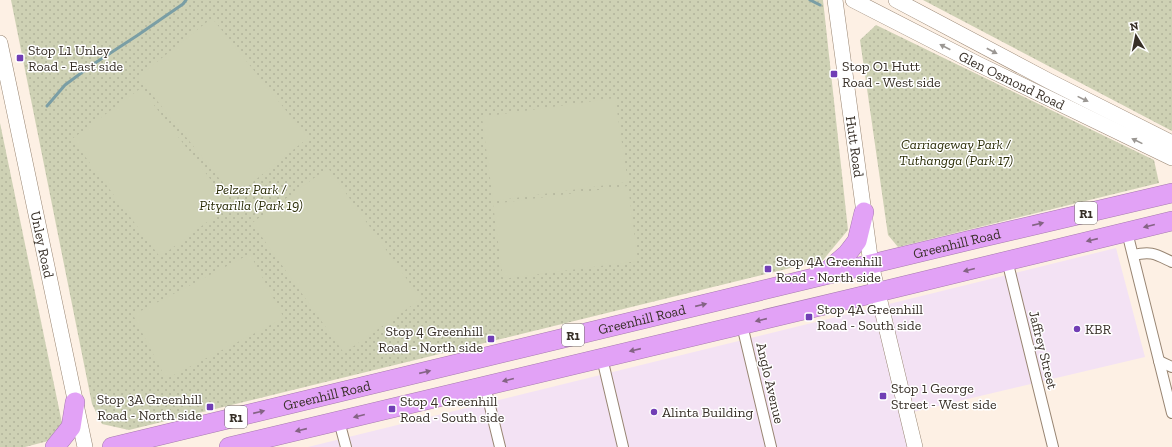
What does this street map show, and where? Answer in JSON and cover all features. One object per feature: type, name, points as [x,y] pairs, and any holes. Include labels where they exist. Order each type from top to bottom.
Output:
[{"type":"highway","name":"Greenhill Road","points":[[112,447],[172,440],[405,376],[1172,193]]},
{"type":"highway","points":[[822,276],[847,254],[857,241],[864,212]]},
{"type":"highway","name":"Greenhill Road","points":[[232,447],[1172,220]]},
{"type":"highway","points":[[1000,233],[1007,260]]},
{"type":"highway","points":[[788,284],[798,297],[799,311]]},
{"type":"highway","points":[[562,338],[572,350],[570,366]]},
{"type":"highway","points":[[405,376],[403,384],[405,389],[410,394],[424,400]]},
{"type":"highway","points":[[360,388],[372,390],[384,396],[384,403],[380,411]]},
{"type":"highway","points":[[55,447],[71,428],[75,402]]},
{"type":"main road","name":"Hutt Road","points":[[835,0],[871,264],[915,447]]},
{"type":"main road","name":"Glen Osmond Road","points":[[853,0],[978,64],[1172,158]]},
{"type":"main road","name":"Glen Osmond Road","points":[[896,0],[1048,81],[1172,142]]},
{"type":"main road","name":"Unley Road","points":[[0,43],[84,447]]},
{"type":"street","points":[[1127,232],[1172,413]]},
{"type":"street","points":[[1132,255],[1145,252],[1157,255],[1172,262]]},
{"type":"street","name":"Jaffrey Street","points":[[1007,260],[1053,447]]},
{"type":"street","name":"Anglo Avenue","points":[[742,325],[771,447]]},
{"type":"street","points":[[602,358],[623,447]]},
{"type":"street","points":[[1159,361],[1172,367]]},
{"type":"street","points":[[485,386],[500,447]]},
{"type":"street","points":[[339,421],[346,447]]},
{"type":"shaded area","points":[[1116,248],[1145,357],[913,412],[910,447],[308,447]]},
{"type":"green space","name":"Pelzer Park / Pityarilla (Park 19)","points":[[11,0],[823,0],[848,230],[823,260],[129,430],[102,424],[92,404]]},
{"type":"green space","points":[[923,0],[1172,0],[1172,131]]},
{"type":"green space","points":[[212,18],[308,138],[234,197],[138,77]]},
{"type":"green space","name":"Carriageway Park / Tuthangga (Park 17)","points":[[876,25],[1154,160],[1159,183],[898,247],[888,235],[860,40]]},
{"type":"green space","points":[[141,88],[230,205],[160,257],[72,139]]},
{"type":"green space","points":[[615,98],[628,182],[493,201],[482,117]]},
{"type":"green space","points":[[0,123],[63,428],[52,440],[25,447],[0,447]]},
{"type":"green space","points":[[328,168],[421,299],[344,353],[252,223]]},
{"type":"green space","points":[[628,186],[638,261],[503,279],[493,204]]},
{"type":"green space","points":[[250,254],[284,318],[166,379],[133,315]]},
{"type":"waterway","points":[[47,106],[65,85],[92,65],[183,4],[186,0]]},
{"type":"waterway","points":[[810,0],[820,5]]},
{"type":"place","name":"Stop L1 Unley Road - East side","points":[[20,58]]},
{"type":"place","name":"Stop O1 Hutt Road - West side","points":[[834,74]]},
{"type":"place","name":"Stop 4A Greenhill Road - North side","points":[[768,269]]},
{"type":"place","name":"Stop 4A Greenhill Road - South side","points":[[809,317]]},
{"type":"place","name":"KBR","points":[[1077,329]]},
{"type":"place","name":"Stop 4 Greenhill Road - North side","points":[[491,339]]},
{"type":"place","name":"Stop 1 George Street - West side","points":[[883,396]]},
{"type":"place","name":"Stop 3A Greenhill Road - North side","points":[[210,407]]},
{"type":"place","name":"Stop 4 Greenhill Road - South side","points":[[392,409]]},
{"type":"place","name":"Alinta Building","points":[[654,412]]}]
